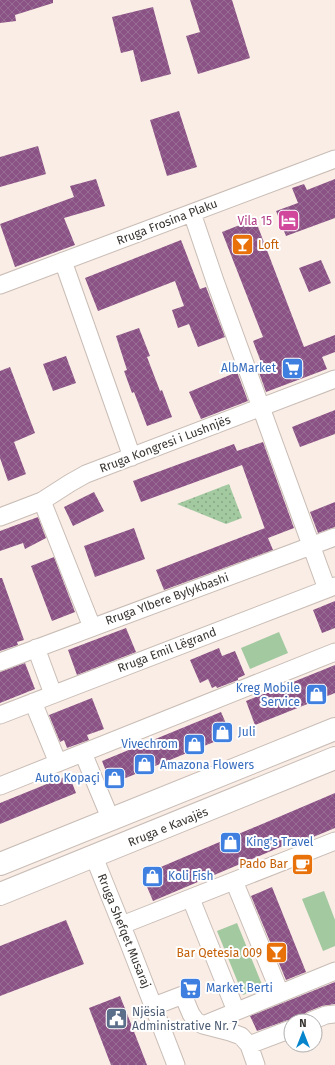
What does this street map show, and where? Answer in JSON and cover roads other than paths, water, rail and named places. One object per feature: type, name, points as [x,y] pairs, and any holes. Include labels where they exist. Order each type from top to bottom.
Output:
[{"type":"main road","points":[[0,864],[335,729]]},
{"type":"main road","name":"Rruga e Kavajës","points":[[0,894],[335,758]]},
{"type":"street","name":"Rruga Frosina Plaku","points":[[0,285],[335,159]]},
{"type":"street","points":[[192,213],[215,281],[312,546],[331,587]]},
{"type":"street","points":[[63,261],[132,456]]},
{"type":"street","name":"Rruga Kongresi i Lushnjës","points":[[0,517],[42,501],[86,474],[335,379]]},
{"type":"street","points":[[42,501],[92,627]]},
{"type":"street","name":"Rruga Ylbere Bylykbashi","points":[[0,662],[335,537]]},
{"type":"street","name":"Rruga Emil Lëgrand","points":[[0,715],[331,587]]},
{"type":"street","points":[[36,648],[54,694]]},
{"type":"street","points":[[0,786],[335,652]]},
{"type":"street","points":[[33,702],[58,763]]},
{"type":"street","points":[[83,753],[111,820]]},
{"type":"street","points":[[122,925],[191,899],[335,840]]},
{"type":"street","name":"Rruga Shefqet Musaraj","points":[[94,857],[176,1065]]},
{"type":"street","points":[[234,881],[280,993]]},
{"type":"street","points":[[191,899],[236,1011]]},
{"type":"street","points":[[203,1025],[335,971]]},
{"type":"street","points":[[154,1006],[183,995],[191,1014],[196,1021],[203,1025],[240,1036],[249,1045],[256,1065]]},
{"type":"street","points":[[323,1016],[335,1014]]},
{"type":"street","points":[[249,1045],[283,1032]]},
{"type":"place","name":"Vila 15","points":[[288,221]]},
{"type":"place","name":"Loft","points":[[243,245]]},
{"type":"place","name":"AlbMarket","points":[[292,368]]},
{"type":"place","name":"Kreg Mobile Service","points":[[316,695]]},
{"type":"place","name":"Juli","points":[[223,732]]},
{"type":"place","name":"Vivechrom","points":[[194,744]]},
{"type":"place","name":"Amazona Flowers","points":[[145,765]]},
{"type":"place","name":"Auto Kopaçi","points":[[115,778]]},
{"type":"place","name":"King's Travel","points":[[231,842]]},
{"type":"place","name":"Pado Bar","points":[[303,864]]},
{"type":"place","name":"Koli Fish","points":[[152,876]]},
{"type":"place","name":"Bar Qetesia 009","points":[[277,953]]},
{"type":"place","name":"Market Berti","points":[[190,988]]},
{"type":"place","name":"Njësia Administrative Nr. 7","points":[[117,1019]]}]
